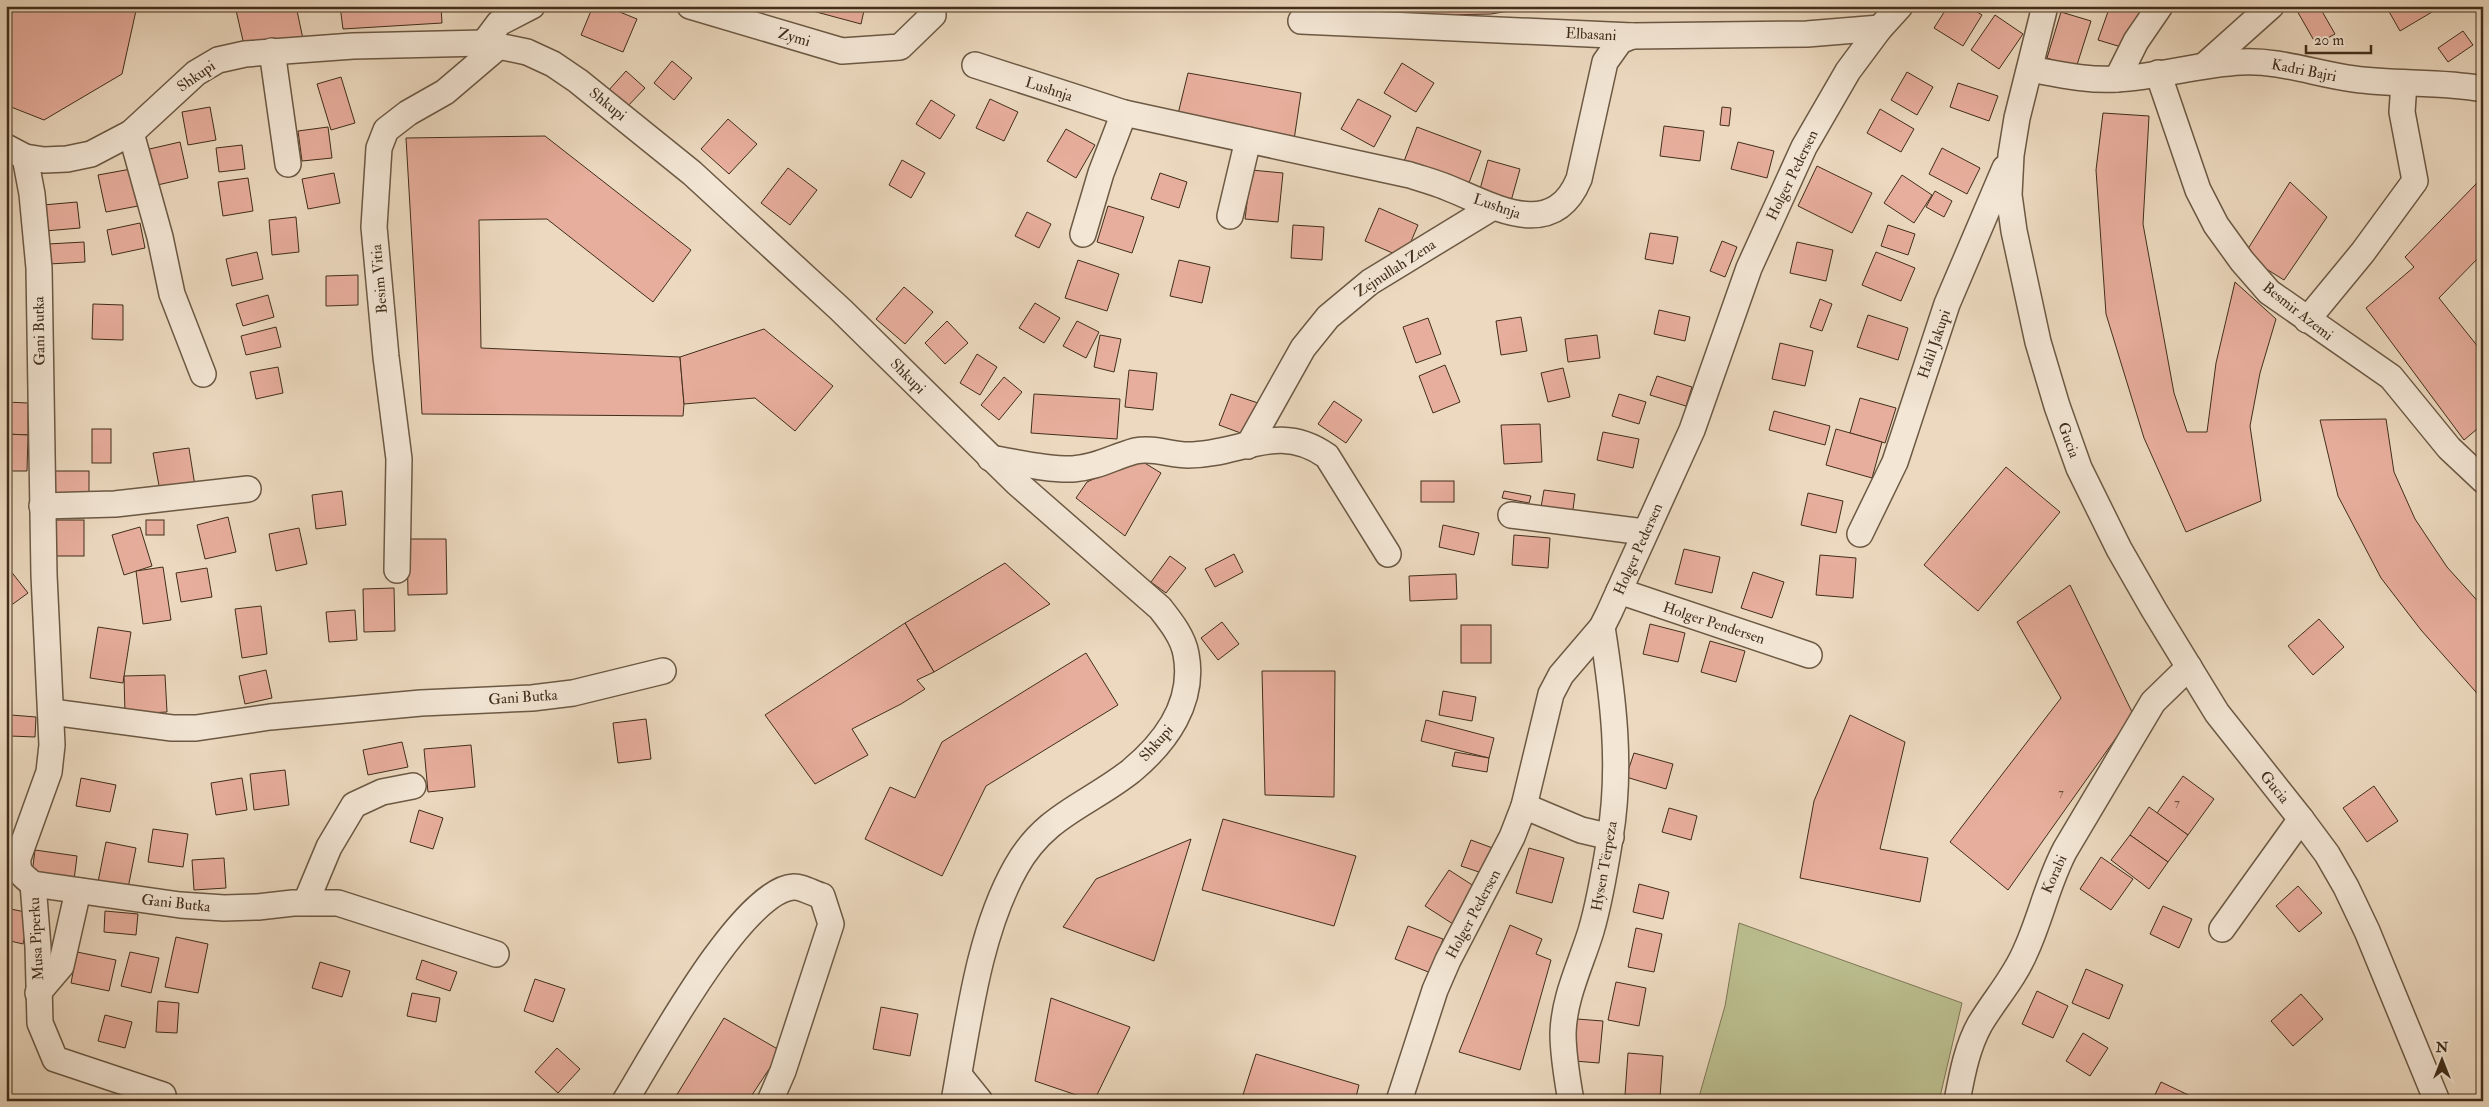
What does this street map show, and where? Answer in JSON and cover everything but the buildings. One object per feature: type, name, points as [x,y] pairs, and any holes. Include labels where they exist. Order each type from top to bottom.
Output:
[{"type":"street","points":[[492,44],[499,23],[532,6]]},
{"type":"street","name":"Zymi","points":[[690,6],[842,51],[900,47],[932,15],[932,6]]},
{"type":"street","name":"Holger Pedersen","points":[[1399,1101],[1435,990],[1448,960],[1497,870],[1524,806],[1551,694],[1561,675],[1602,626],[1619,591],[1644,532],[1692,430],[1749,268],[1804,147],[1848,71],[1880,28],[1900,6]]},
{"type":"street","name":"Gucia","points":[[2046,6],[2011,154],[2009,195],[2014,231],[2038,342],[2060,414],[2080,468],[2119,549],[2189,667],[2217,713],[2327,854],[2363,923],[2437,1101]]},
{"type":"street","points":[[2117,80],[2136,41],[2160,6]]},
{"type":"street","points":[[2205,65],[2271,6]]},
{"type":"street","name":"Elbasani","points":[[1301,21],[1632,36],[1807,34],[1880,28]]},
{"type":"street","name":"Lushnja","points":[[975,65],[1124,113],[1410,175],[1446,186],[1493,207],[1526,216],[1554,209],[1566,200],[1578,179],[1605,62],[1611,51],[1620,41],[1632,36]]},
{"type":"street","name":"Shkupi","points":[[16,152],[44,160],[91,154],[131,133],[196,73],[218,60],[245,54],[353,46],[492,44],[527,52],[553,64],[578,80],[692,173],[841,310],[990,458],[1160,608],[1176,630],[1186,653],[1188,677],[1184,701],[1172,728],[1153,752],[1129,772],[1055,820],[1032,844],[1016,865],[1001,896],[988,934],[954,1101]]},
{"type":"street","name":"Besim Vitia","points":[[397,570],[399,459],[386,357],[374,227],[379,148],[386,130],[408,113],[445,92],[492,44]]},
{"type":"street","points":[[272,51],[288,164]]},
{"type":"street","name":"Kadri Bajri","points":[[2030,69],[2070,76],[2117,80],[2205,65],[2243,62],[2270,63],[2352,79],[2483,89]]},
{"type":"street","name":"Besmir Azemi","points":[[2158,73],[2198,190],[2216,225],[2242,262],[2269,292],[2391,377],[2449,448],[2483,480]]},
{"type":"street","points":[[2307,320],[2363,252],[2415,181],[2402,112],[2404,83]]},
{"type":"street","points":[[1083,234],[1101,173],[1124,113]]},
{"type":"street","points":[[131,133],[160,237],[172,294],[203,374]]},
{"type":"street","points":[[1230,216],[1248,140]]},
{"type":"street","name":"Gani Butka","points":[[16,152],[32,194],[39,268],[42,506],[46,638],[52,712],[52,745],[49,772],[18,858],[17,868],[22,877],[33,884],[180,905],[258,908],[306,902],[338,903],[357,907],[496,954]]},
{"type":"street","name":"Halil Jakupi","points":[[1860,534],[1895,462],[1947,304],[2011,154]]},
{"type":"street","name":"Zejnullah Zena","points":[[1248,446],[1303,348],[1328,317],[1370,282],[1493,207]]},
{"type":"street","points":[[990,458],[1072,469],[1100,465],[1136,451],[1155,449],[1186,455],[1230,451],[1274,440],[1294,440],[1313,446],[1327,456],[1388,554]]},
{"type":"street","points":[[42,506],[114,504],[248,489]]},
{"type":"street","points":[[1511,515],[1644,532]]},
{"type":"street","name":"Holger Pendersen","points":[[1619,591],[1809,655]]},
{"type":"street","name":"Hysen Tërpeza","points":[[1571,1101],[1565,1067],[1563,1032],[1568,1000],[1591,930],[1610,837],[1616,789],[1616,737],[1612,692],[1602,626]]},
{"type":"street","name":"Korabi","points":[[1957,1101],[1968,1052],[1979,1026],[2016,972],[2027,948],[2052,874],[2064,850],[2153,702],[2189,667]]},
{"type":"street","name":"Gani Butka","points":[[52,712],[172,728],[196,728],[270,717],[421,703],[532,698],[573,693],[663,671]]},
{"type":"street","points":[[306,902],[329,847],[354,805],[382,792],[413,786]]},
{"type":"street","points":[[1524,806],[1582,830],[1610,837]]},
{"type":"street","name":"Gucia","points":[[2222,929],[2301,819]]},
{"type":"street","name":"Musa Piperku","points":[[33,884],[38,947],[40,1023],[55,1059],[163,1094]]},
{"type":"street","points":[[625,1101],[716,954],[768,896],[793,886],[822,896],[832,924],[783,1071],[770,1101]]},
{"type":"street","name":"Musa Piperku","points":[[38,993],[61,966],[78,891]]},
{"type":"street","points":[[959,1075],[980,1101]]},
{"type":"green space","points":[[1739,923],[1962,1003],[1939,1101],[1695,1101],[1699,1097],[1725,1006]]}]
